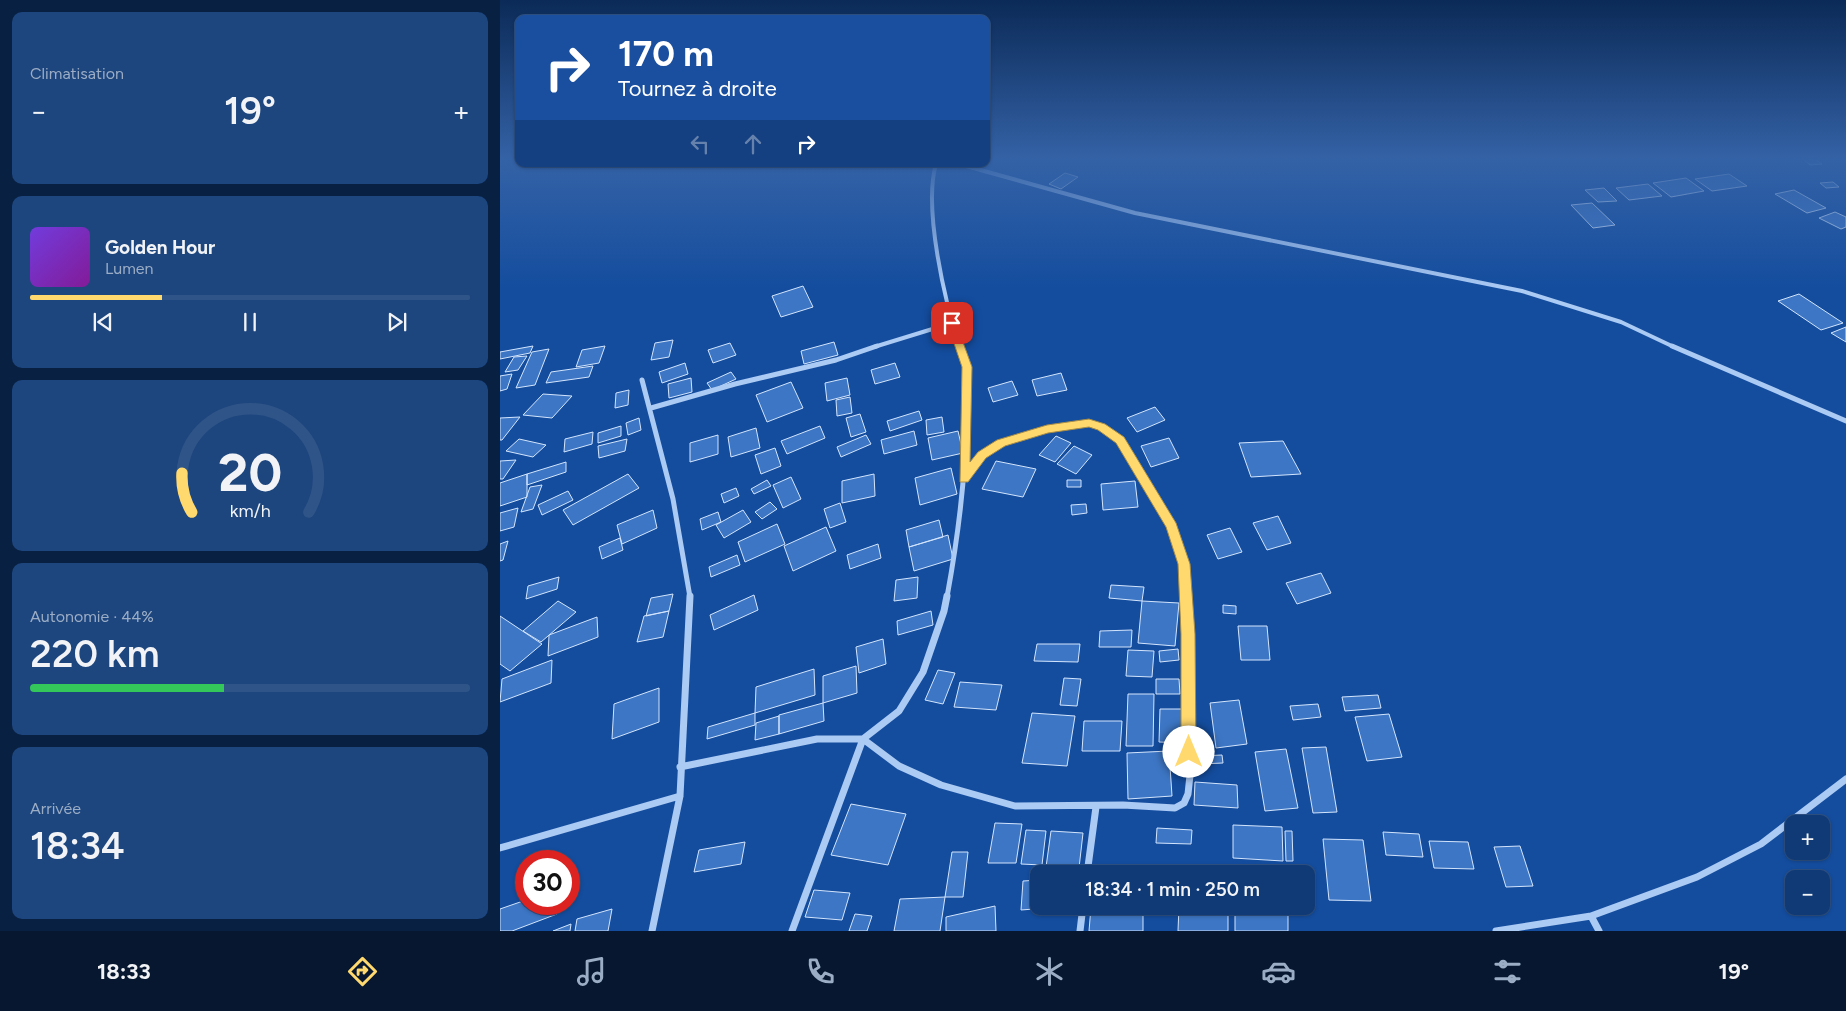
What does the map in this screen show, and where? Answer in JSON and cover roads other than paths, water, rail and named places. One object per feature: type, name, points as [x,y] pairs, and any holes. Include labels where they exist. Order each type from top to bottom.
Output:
[{"type":"street","points":[[792,931],[863,739],[899,711],[923,672],[944,611],[960,525],[964,479],[967,367],[952,323],[937,252],[934,201]]},
{"type":"street","points":[[1094,201],[1135,213],[1522,291],[1558,301],[1621,322],[1696,357],[1846,421]]},
{"type":"street","points":[[650,408],[735,384],[836,360],[908,335],[952,323]]},
{"type":"street","points":[[642,380],[673,499],[690,599],[680,796],[652,931]]},
{"type":"street","points":[[680,768],[817,739],[863,739],[899,766],[941,785],[1016,806],[1096,807],[1123,805],[1175,808],[1184,803],[1188,794],[1190,775],[1188,634],[1184,564],[1172,527],[1120,440],[1102,427],[1089,423],[1047,429],[1001,443],[982,455],[964,479]]},
{"type":"street","points":[[1496,931],[1591,916],[1697,877],[1761,844],[1846,779]]},
{"type":"street","points":[[500,848],[680,796]]},
{"type":"street","points":[[1088,865],[1096,807]]},
{"type":"street","points":[[1080,931],[1082,915]]},
{"type":"street","points":[[1591,916],[1599,931]]}]
